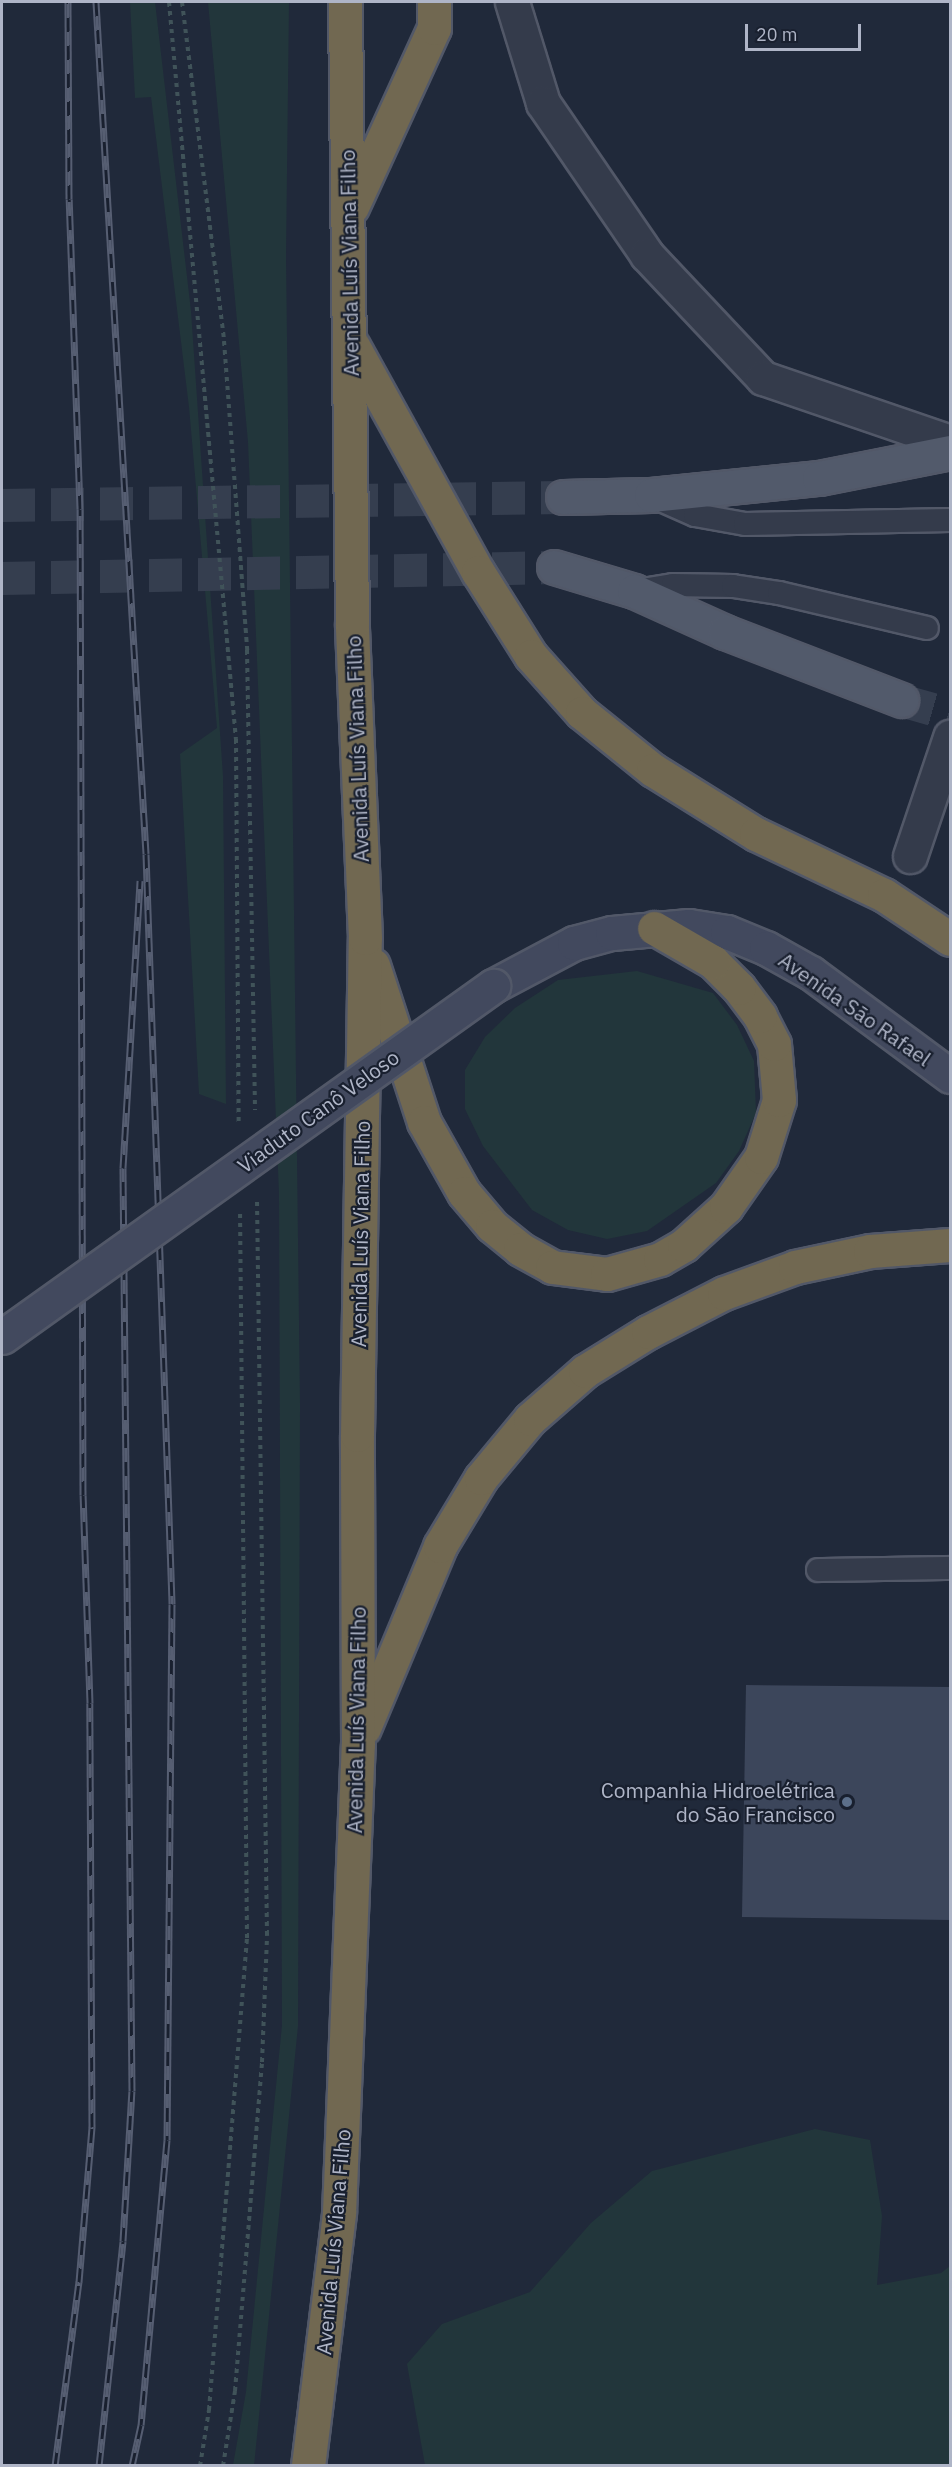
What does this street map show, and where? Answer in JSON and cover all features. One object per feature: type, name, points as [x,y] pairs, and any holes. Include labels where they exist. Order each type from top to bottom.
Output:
[{"type":"highway","name":"Avenida Luís Viana Filho","points":[[308,2466],[339,2213],[358,1744],[357,1435],[364,938],[352,623],[350,211],[344,89],[345,2]]},
{"type":"highway","points":[[350,211],[434,15]]},
{"type":"highway","points":[[351,343],[478,572],[531,656],[582,713],[653,770],[756,834],[884,895],[951,939]]},
{"type":"highway","points":[[364,938],[424,1122],[464,1193],[492,1226],[520,1249],[552,1267],[607,1274],[637,1268],[668,1254],[706,1228],[726,1207],[761,1157],[779,1100],[774,1044],[739,988],[713,962],[654,928]]},
{"type":"highway","points":[[358,1744],[440,1546],[480,1478],[530,1419],[585,1371],[648,1332],[724,1293],[795,1267],[870,1251],[951,1245]]},
{"type":"main road","points":[[434,15],[453,2]]},
{"type":"main road","points":[[563,497],[651,495],[819,478],[951,452]]},
{"type":"main road","points":[[554,567],[634,591],[725,632],[901,700]]},
{"type":"main road","name":"Avenida São Rafael","points":[[654,928],[689,926],[727,932],[766,948],[811,973],[951,1076]]},
{"type":"main road","name":"Viaduto Canô Veloso","points":[[2,1337],[493,986],[574,943],[654,928]]},
{"type":"street","points":[[512,2],[543,103],[646,255],[763,378],[951,442]]},
{"type":"street","points":[[910,856],[951,737]]},
{"type":"lane","points":[[651,495],[695,515],[745,524],[951,520]]},
{"type":"lane","points":[[634,591],[673,585],[733,586],[779,593],[927,628]]},
{"type":"lane","points":[[818,1570],[951,1568]]},
{"type":"path","points":[[169,2],[236,739],[240,1135]]},
{"type":"path","points":[[182,2],[224,341],[247,650],[255,1113]]},
{"type":"path","points":[[223,2466],[237,2367],[262,2062],[267,1935],[257,1196]]},
{"type":"path","points":[[200,2466],[210,2398],[247,1938],[240,1206]]},
{"type":"green space","points":[[130,2],[155,2],[191,311],[223,776],[226,1104],[199,1094],[180,754],[217,728],[189,407],[151,97],[135,98]]},
{"type":"green space","points":[[208,2],[289,2],[286,257],[300,1404],[298,2026],[254,2466],[233,2465],[246,2392],[282,2025],[279,1193],[248,442]]},
{"type":"green space","points":[[637,971],[713,993],[737,1025],[754,1061],[756,1113],[739,1151],[716,1183],[647,1231],[607,1239],[568,1230],[532,1210],[483,1146],[465,1109],[465,1070],[485,1037],[515,1008],[558,980]]},
{"type":"green space","points":[[815,2129],[870,2140],[882,2216],[877,2285],[941,2273],[950,2266],[950,2465],[425,2465],[407,2364],[442,2324],[530,2292],[591,2223],[652,2171]]},
{"type":"building","name":"Companhia Hidroelétrica do São Francisco","points":[[746,1685],[950,1687],[950,1920],[742,1917]]},
{"type":"tunnel","points":[[2,505],[563,497]]},
{"type":"tunnel","points":[[2,578],[554,567]]},
{"type":"tunnel","points":[[901,700],[950,714]]},
{"type":"railway","points":[[55,2466],[79,2282],[92,2127],[90,1703],[83,1495],[80,509],[69,199],[68,2]]},
{"type":"railway","points":[[96,2],[146,854],[172,1604],[167,2140],[141,2425],[132,2466]]},
{"type":"railway","points":[[99,2466],[123,2241],[132,2091],[123,1168],[140,881]]},
{"type":"place","name":"Companhia Hidroelétrica do São Francisco","points":[[847,1802]]}]
